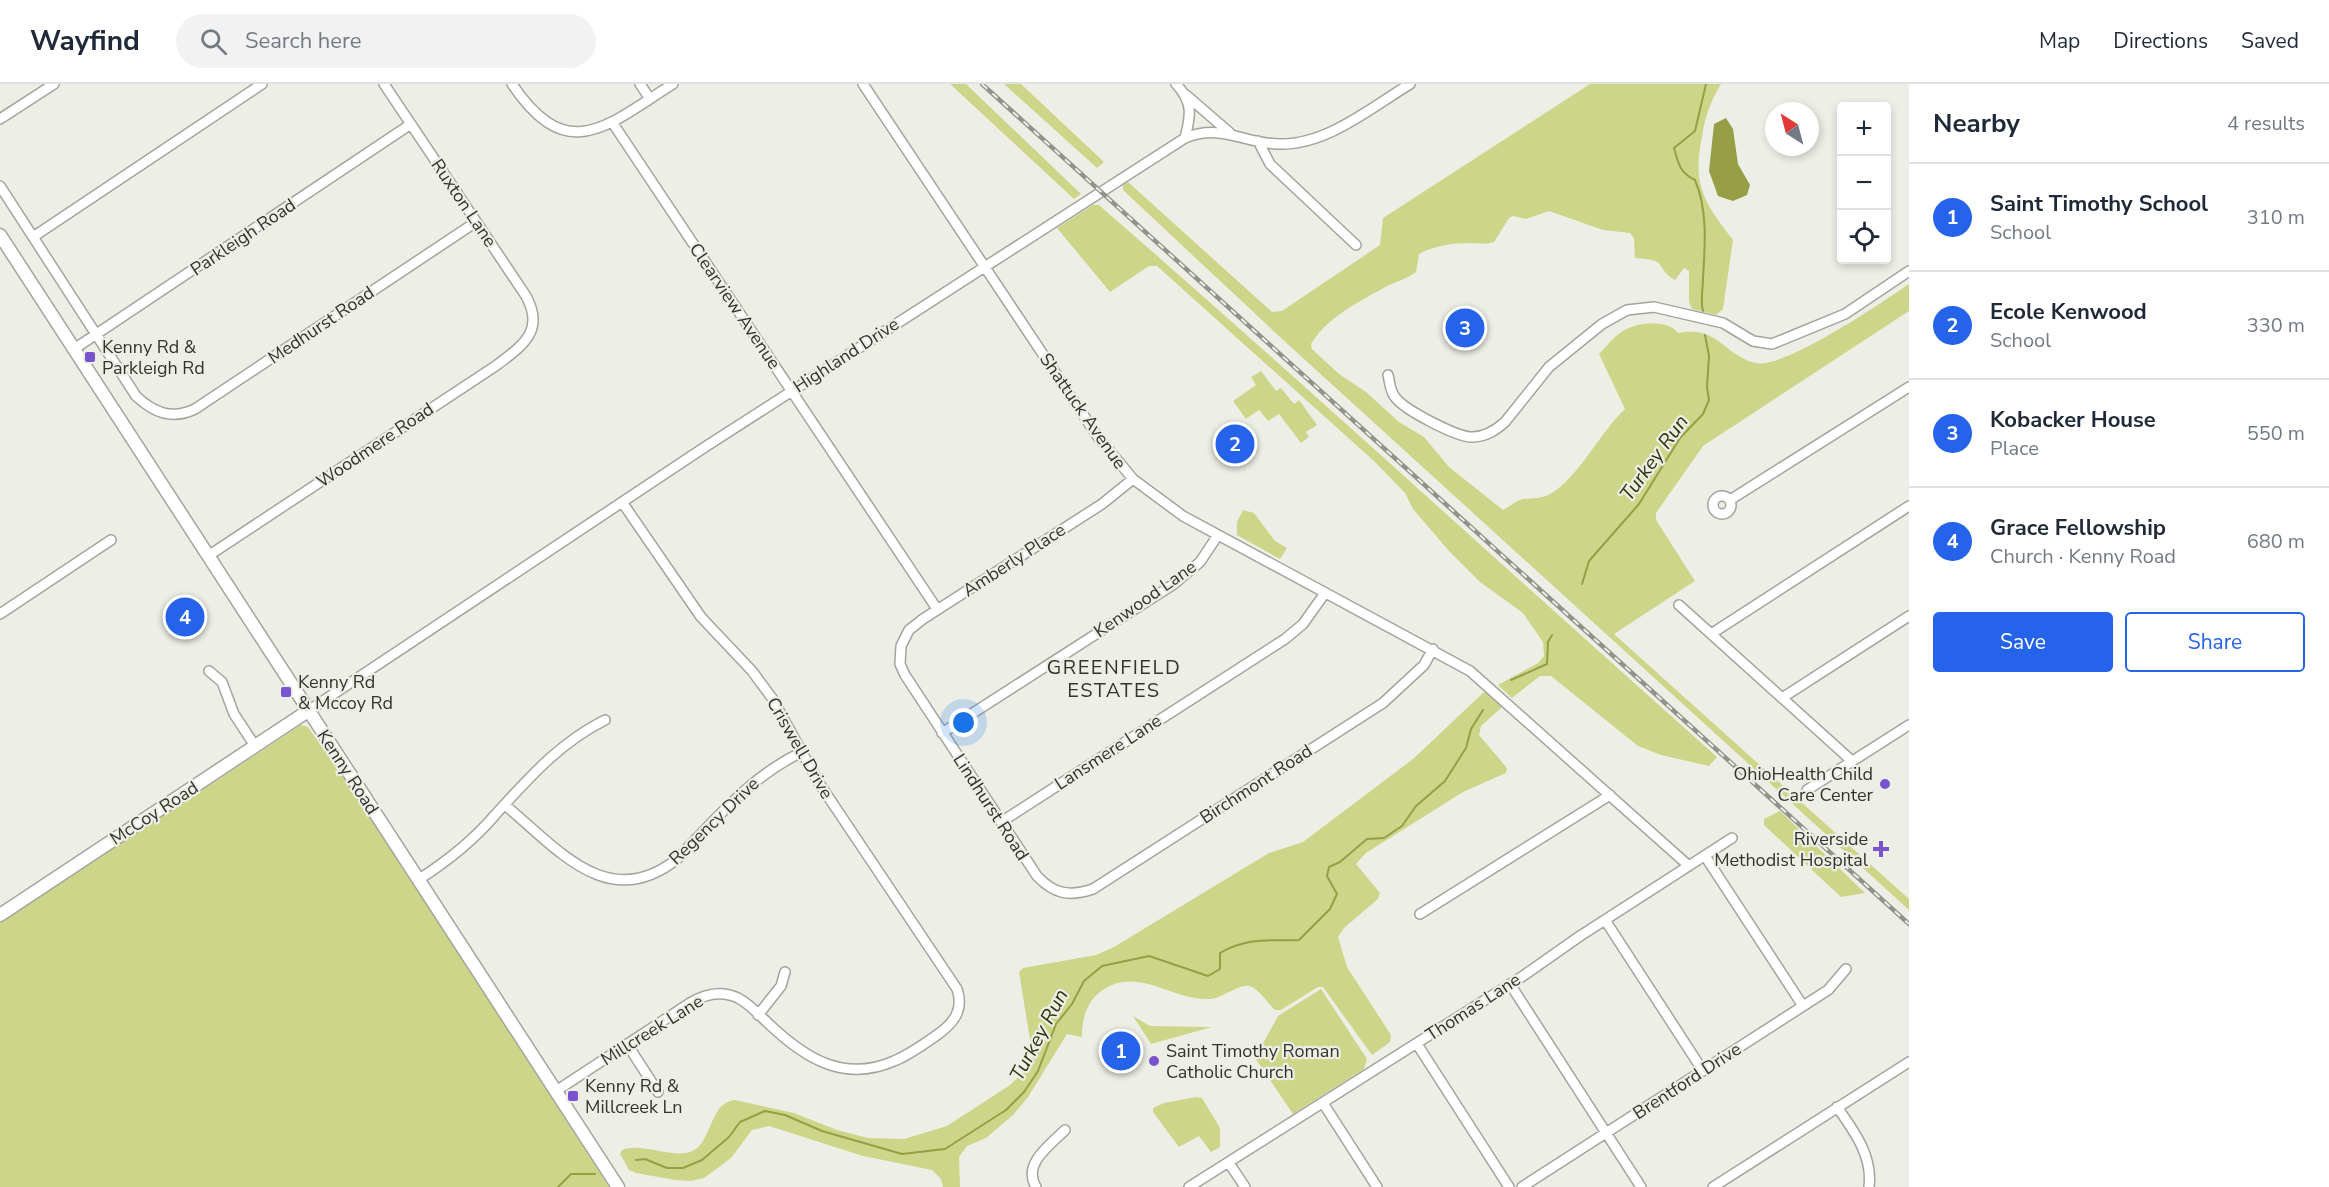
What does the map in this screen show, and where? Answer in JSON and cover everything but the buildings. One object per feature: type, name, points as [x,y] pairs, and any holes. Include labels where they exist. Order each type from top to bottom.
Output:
[{"type":"main road","name":"Kenny Road","points":[[0,235],[618,1187]]},
{"type":"main road","name":"McCoy Road","points":[[0,915],[308,711]]},
{"type":"street","points":[[0,119],[54,84]]},
{"type":"street","points":[[33,237],[262,84]]},
{"type":"street","name":"Ruxton Lane","points":[[384,84],[526,296],[532,310],[533,326]]},
{"type":"street","points":[[512,84],[532,111],[555,128],[585,132],[612,123],[673,84]]},
{"type":"street","points":[[640,84],[650,99]]},
{"type":"street","name":"Shattuck Avenue","points":[[863,84],[1098,437],[1133,479],[1183,516],[1470,671],[1493,689],[1689,866]]},
{"type":"street","points":[[1176,84],[1231,134]]},
{"type":"street","name":"Highland Drive","points":[[308,711],[622,502],[1185,138],[1207,131],[1283,144],[1321,136],[1410,84]]},
{"type":"street","points":[[1185,138],[1190,109],[1186,95]]},
{"type":"street","name":"Clearview Avenue","points":[[612,123],[937,609]]},
{"type":"street","name":"Parkleigh Road","points":[[74,350],[411,124]]},
{"type":"street","points":[[1257,141],[1270,164],[1356,245]]},
{"type":"street","points":[[0,186],[96,335]]},
{"type":"street","name":"Medhurst Road","points":[[96,335],[136,396],[147,407],[162,414],[179,415],[195,409],[476,222]]},
{"type":"street","points":[[1389,375],[1396,398],[1410,409],[1467,437],[1482,436],[1505,422],[1549,367],[1602,324],[1627,310],[1654,307],[1723,323],[1753,341],[1772,344],[1845,314],[1909,271]]},
{"type":"street","name":"Woodmere Road","points":[[208,556],[497,365],[522,346],[533,326]]},
{"type":"street","points":[[1730,500],[1909,387]]},
{"type":"street","name":"Amberly Place","points":[[901,646],[909,630],[937,609],[1102,504],[1133,479]]},
{"type":"street","name":"Criswell Drive","points":[[622,502],[701,617],[752,671],[772,698],[825,792],[957,989],[960,1006]]},
{"type":"street","points":[[1711,634],[1909,506]]},
{"type":"street","name":"Kenwood Lane","points":[[942,733],[1174,584],[1200,562],[1218,535]]},
{"type":"street","points":[[0,614],[111,540]]},
{"type":"street","name":"Lansmere Lane","points":[[1001,822],[1285,639],[1303,624],[1325,592]]},
{"type":"street","points":[[1679,605],[1852,761]]},
{"type":"street","points":[[1782,698],[1909,616]]},
{"type":"street","name":"Lindhurst Road","points":[[901,646],[900,664],[905,675],[942,733],[1036,876],[1048,888],[1063,894]]},
{"type":"street","name":"Birchmont Road","points":[[1063,894],[1078,894],[1093,889],[1383,703],[1424,665],[1433,649]]},
{"type":"street","points":[[209,671],[222,682],[234,714],[255,746]]},
{"type":"street","points":[[418,880],[450,858],[505,805],[551,755],[582,731],[605,720]]},
{"type":"street","points":[[1807,790],[1909,725]]},
{"type":"street","name":"Regency Drive","points":[[505,805],[589,873],[624,881],[643,879],[663,870],[677,859],[754,780],[769,768],[802,752]]},
{"type":"street","points":[[1420,914],[1610,795]]},
{"type":"street","name":"Thomas Lane","points":[[1189,1187],[1417,1044],[1732,838]]},
{"type":"street","points":[[1706,856],[1803,1006]]},
{"type":"street","points":[[1605,920],[1702,1071]]},
{"type":"street","name":"Brentford Drive","points":[[1522,1187],[1827,990],[1846,969]]},
{"type":"street","points":[[758,1015],[781,986],[785,972]]},
{"type":"street","points":[[1510,984],[1641,1187]]},
{"type":"street","name":"Millcreek Lane","points":[[556,1091],[690,1003],[709,994],[736,997],[799,1052],[845,1069],[893,1062],[944,1030],[955,1019],[960,1006]]},
{"type":"street","points":[[627,1044],[658,1092]]},
{"type":"street","points":[[1417,1044],[1509,1187]]},
{"type":"street","points":[[1713,1187],[1909,1062]]},
{"type":"street","points":[[1323,1103],[1377,1187]]},
{"type":"street","points":[[1837,1107],[1864,1151],[1869,1164],[1869,1187]]},
{"type":"street","points":[[1036,1187],[1032,1179],[1033,1167],[1065,1130]]},
{"type":"street","points":[[1229,1163],[1245,1187]]},
{"type":"shaded area","points":[[950,84],[966,84],[1081,194],[1074,199]]},
{"type":"shaded area","points":[[1004,84],[1021,84],[1104,162],[1097,168]]},
{"type":"shaded area","points":[[1590,84],[1721,84],[1706,116],[1699,154],[1699,168],[1700,181],[1708,203],[1733,240],[1723,309],[1716,315],[1692,309],[1689,302],[1689,271],[1684,268],[1675,280],[1658,263],[1635,258],[1634,238],[1630,233],[1603,230],[1549,211],[1526,219],[1513,216],[1509,218],[1494,242],[1451,244],[1419,254],[1416,272],[1342,312],[1317,335],[1311,344],[1312,349],[1399,422],[1424,437],[1449,467],[1503,510],[1521,500],[1543,497],[1555,491],[1574,473],[1625,409],[1599,354],[1623,331],[1652,323],[1667,326],[1678,333],[1703,333],[1745,359],[1756,363],[1770,362],[1810,345],[1909,284],[1909,311],[1703,446],[1656,513],[1656,520],[1695,581],[1614,634],[1909,899],[1909,910],[1281,338],[1123,190],[1123,185],[1128,182],[1272,312],[1282,311],[1380,245],[1383,218]]},
{"type":"shaded area","points":[[1726,118],[1733,129],[1738,164],[1750,185],[1747,195],[1733,201],[1718,196],[1709,171],[1714,124]]},
{"type":"shaded area","points":[[1093,205],[1099,205],[1177,273],[1717,757],[1709,766],[1661,755],[1638,746],[1551,676],[1540,676],[1512,698],[1498,685],[1538,663],[1544,656],[1543,642],[1523,613],[1480,582],[1449,551],[1413,509],[1405,493],[1375,462],[1157,266],[1149,266],[1110,292],[1057,228]]},
{"type":"shaded area","points":[[1261,371],[1276,391],[1281,388],[1294,404],[1299,400],[1317,425],[1306,432],[1309,437],[1301,443],[1279,414],[1268,421],[1259,410],[1246,419],[1233,401],[1256,385],[1251,377]]},
{"type":"shaded area","points":[[1243,510],[1254,513],[1275,541],[1287,548],[1280,559],[1237,535],[1237,522]]},
{"type":"shaded area","points":[[1490,691],[1501,702],[1501,708],[1481,726],[1479,735],[1507,768],[1506,773],[1463,792],[1366,853],[1356,864],[1380,893],[1378,899],[1344,928],[1338,937],[1347,967],[1391,1035],[1390,1042],[1372,1055],[1323,987],[1318,987],[1281,1010],[1275,1010],[1258,991],[1248,986],[1210,999],[1182,995],[1141,982],[1127,982],[1114,984],[1095,996],[1086,1012],[1082,1037],[1067,1034],[1028,1097],[1013,1115],[986,1138],[967,1146],[959,1157],[960,1187],[943,1187],[941,1179],[932,1170],[863,1156],[769,1126],[752,1130],[731,1158],[704,1178],[691,1181],[636,1173],[629,1170],[620,1154],[622,1150],[630,1148],[670,1153],[689,1152],[696,1149],[705,1137],[716,1113],[727,1102],[735,1100],[794,1113],[837,1130],[868,1138],[904,1139],[947,1126],[1010,1085],[1031,1065],[1032,1052],[1019,972],[1023,968],[1096,955],[1114,947],[1269,853],[1303,842],[1413,759],[1483,693]]},
{"type":"shaded area","points":[[301,725],[308,727],[366,810],[609,1187],[0,1187],[0,923]]},
{"type":"shaded area","points":[[1780,811],[1865,893],[1841,897],[1764,825],[1764,819]]},
{"type":"shaded area","points":[[1321,989],[1367,1059],[1364,1069],[1293,1114],[1255,1058],[1278,1016]]},
{"type":"shaded area","points":[[1133,1016],[1150,1026],[1212,1027],[1151,1044]]},
{"type":"shaded area","points":[[1202,1098],[1220,1128],[1220,1147],[1211,1152],[1199,1136],[1179,1147],[1153,1112],[1153,1108],[1164,1103]]},
{"type":"waterway","name":"Turkey Run","points":[[1703,311],[1705,241],[1702,203],[1695,180],[1683,171],[1674,148],[1695,131],[1706,84]]},
{"type":"waterway","name":"Turkey Run","points":[[1582,584],[1589,561],[1639,504],[1680,438],[1703,414],[1709,400],[1707,387],[1709,356],[1705,335]]},
{"type":"waterway","name":"Turkey Run","points":[[1511,680],[1547,664],[1548,642],[1552,635]]},
{"type":"waterway","name":"Turkey Run","points":[[636,1160],[645,1159],[667,1168],[683,1168],[702,1160],[729,1137],[740,1122],[765,1111],[785,1115],[822,1131],[902,1154],[945,1149],[1006,1110],[1024,1092],[1038,1071],[1056,1024],[1072,1004],[1084,981],[1102,966],[1149,956],[1208,976],[1220,969],[1220,953],[1240,944],[1299,940],[1330,909],[1337,894],[1327,876],[1329,867],[1340,862],[1367,839],[1384,838],[1402,826],[1416,806],[1445,781],[1466,748],[1471,729],[1483,710]]},
{"type":"waterway","name":"Turkey Run","points":[[558,1187],[571,1174],[595,1174]]},
{"type":"railway","points":[[982,84],[1909,924]]},
{"type":"place","name":"Kobacker House","points":[[1465,328]]},
{"type":"place","name":"Kenny Rd & Parkleigh Rd","points":[[90,357]]},
{"type":"place","name":"Ecole Kenwood","points":[[1235,444]]},
{"type":"place","name":"Grace Fellowship","points":[[185,617]]},
{"type":"place","name":"Kenny Rd & Mccoy Rd","points":[[286,692]]},
{"type":"place","name":"OhioHealth Child Care Center","points":[[1885,784]]},
{"type":"place","name":"Riverside Methodist Hospital","points":[[1881,849]]},
{"type":"place","name":"Saint Timothy School","points":[[1121,1051]]},
{"type":"place","name":"Saint Timothy Roman Catholic Church","points":[[1154,1061]]},
{"type":"place","name":"Kenny Rd & Millcreek Ln","points":[[573,1096]]},
{"type":"district","name":"GREENFIELD ESTATES","points":[[1114,678]]}]
